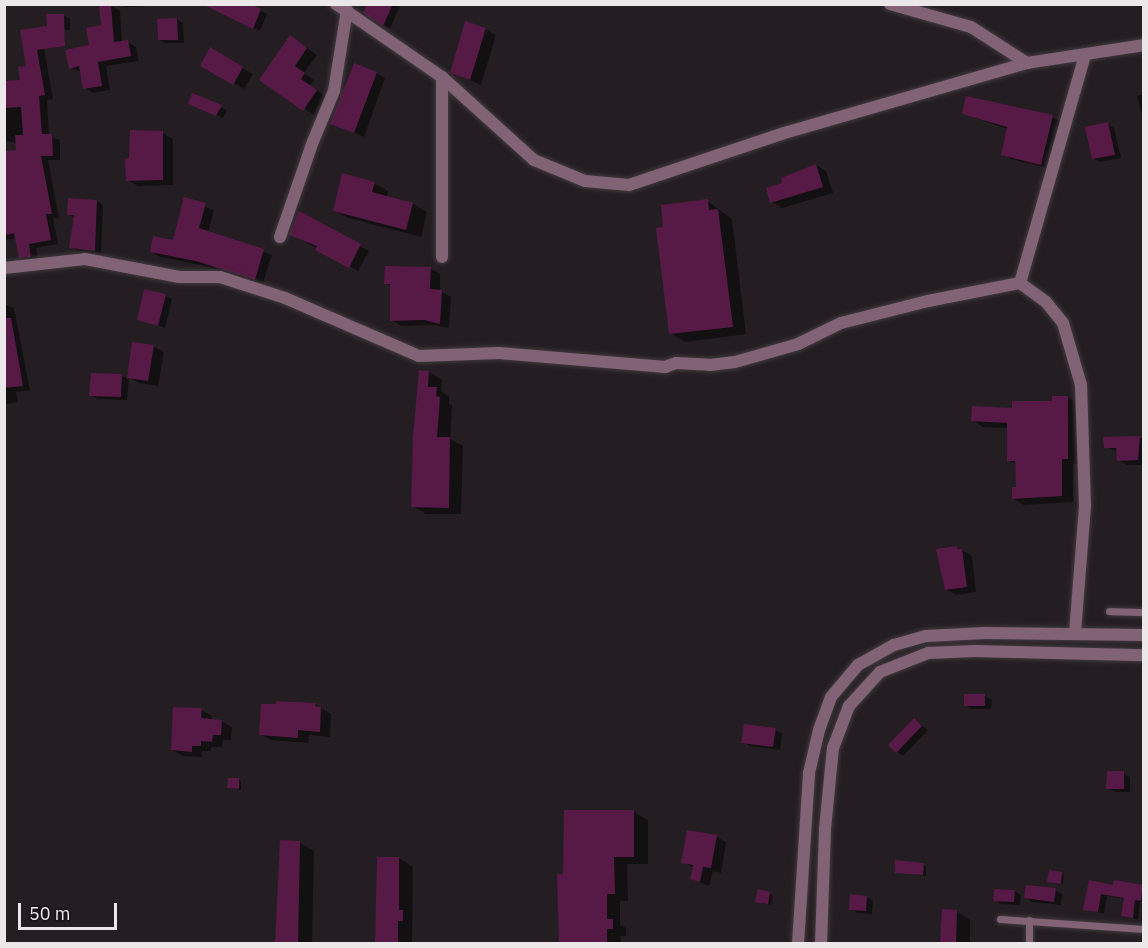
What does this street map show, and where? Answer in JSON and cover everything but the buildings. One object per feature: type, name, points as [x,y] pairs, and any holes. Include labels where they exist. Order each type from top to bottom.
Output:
[{"type":"street","points":[[890,4],[971,27],[1027,63]]},
{"type":"street","points":[[280,237],[312,144],[334,91],[342,7],[442,77],[534,160],[585,181],[629,185],[784,133],[1027,63],[1143,45]]},
{"type":"street","points":[[1020,283],[1085,55]]},
{"type":"street","points":[[442,77],[442,257]]},
{"type":"street","points":[[4,268],[85,259],[179,277],[220,276],[285,298],[419,356],[499,353],[665,367],[676,363],[710,365],[735,362],[798,344],[841,323],[928,301],[1020,283],[1046,302],[1063,323],[1081,385],[1085,506],[1075,634]]},
{"type":"street","points":[[798,944],[809,773],[819,730],[831,697],[858,665],[894,645],[926,636],[985,633],[1143,635]]},
{"type":"street","points":[[821,944],[825,829],[833,748],[849,706],[880,672],[928,653],[975,651],[1143,655]]},
{"type":"lane","points":[[1109,611],[1143,612]]},
{"type":"lane","points":[[1000,919],[1143,929]]},
{"type":"lane","points":[[1029,920],[1029,944]]}]
